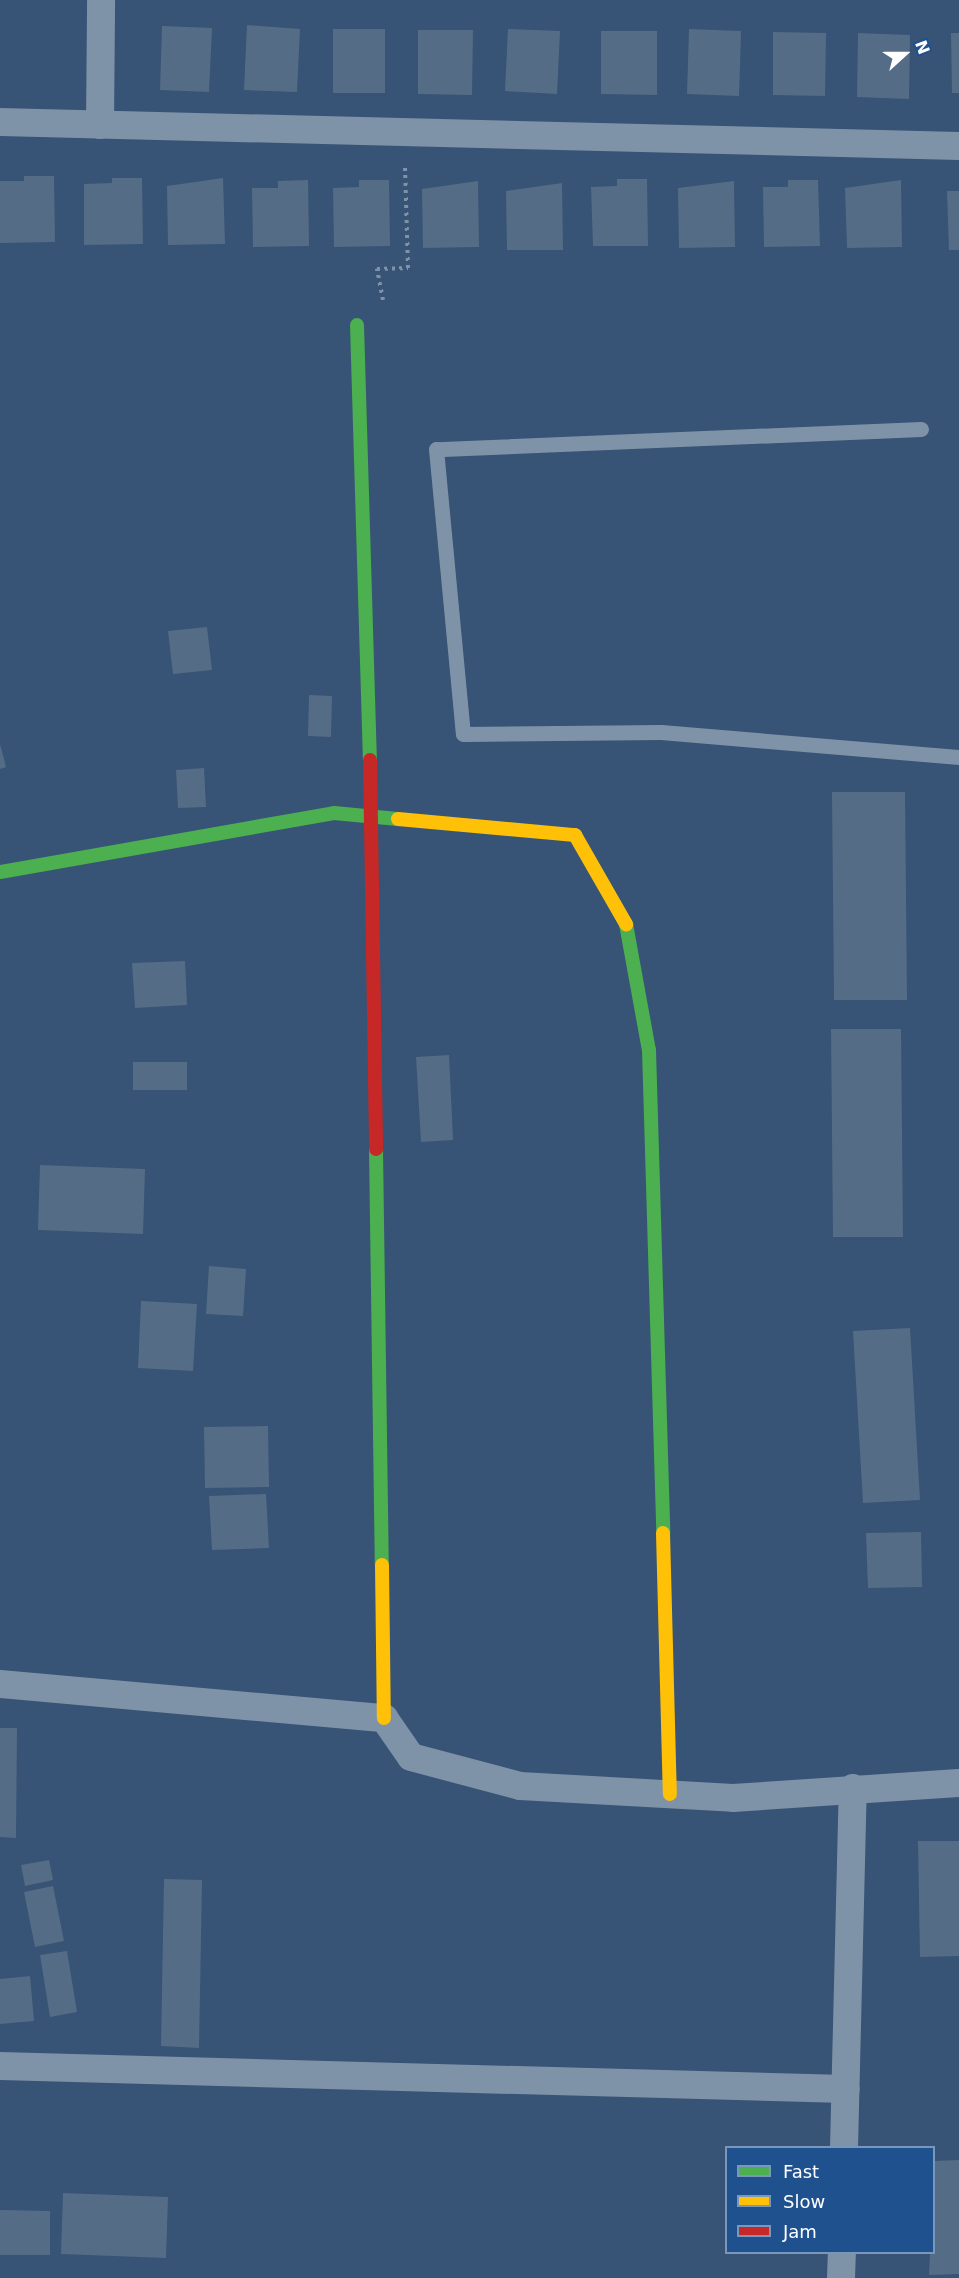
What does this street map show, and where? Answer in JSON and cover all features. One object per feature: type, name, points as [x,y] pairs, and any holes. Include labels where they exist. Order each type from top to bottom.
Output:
[{"type":"street","points":[[100,125],[102,0]]},
{"type":"street","points":[[0,122],[959,146]]},
{"type":"street","points":[[357,325],[372,816],[384,1718],[411,1757],[520,1786],[733,1798],[853,1788],[959,1783]]},
{"type":"street","points":[[0,872],[334,813],[575,835],[631,933],[649,1050],[670,1794]]},
{"type":"street","points":[[0,1684],[384,1718]]},
{"type":"street","points":[[844,2146],[853,1788]]},
{"type":"street","points":[[0,2066],[846,2089]]},
{"type":"street","points":[[841,2278],[842,2254]]},
{"type":"lane","points":[[921,429],[436,449],[463,734],[661,732],[959,758]]},
{"type":"path","points":[[357,325],[387,319],[377,269],[408,268],[404,132]]},
{"type":"building","points":[[247,25],[300,29],[297,92],[244,90]]},
{"type":"building","points":[[162,26],[212,28],[209,92],[160,90]]},
{"type":"building","points":[[333,29],[385,29],[385,93],[333,93]]},
{"type":"building","points":[[508,29],[560,31],[557,94],[505,91]]},
{"type":"building","points":[[689,29],[741,31],[739,96],[687,94]]},
{"type":"building","points":[[418,30],[473,30],[472,95],[418,94]]},
{"type":"building","points":[[601,31],[657,31],[657,95],[601,94]]},
{"type":"building","points":[[773,32],[826,33],[825,96],[773,95]]},
{"type":"building","points":[[858,33],[910,35],[909,99],[857,97]]},
{"type":"building","points":[[951,33],[959,33],[959,93],[952,93]]},
{"type":"building","points":[[24,176],[54,176],[55,242],[0,243],[0,181],[24,181]]},
{"type":"building","points":[[112,178],[142,178],[143,244],[84,245],[84,184],[112,183]]},
{"type":"building","points":[[223,178],[225,244],[168,245],[167,186]]},
{"type":"building","points":[[617,179],[647,179],[648,246],[593,246],[591,187],[617,186]]},
{"type":"building","points":[[308,180],[309,246],[253,247],[252,188],[278,188],[278,181]]},
{"type":"building","points":[[359,180],[389,180],[390,246],[334,247],[333,188],[359,187]]},
{"type":"building","points":[[788,180],[818,180],[820,246],[764,247],[763,187],[788,187]]},
{"type":"building","points":[[901,180],[902,247],[847,248],[845,188]]},
{"type":"building","points":[[478,181],[479,247],[423,248],[422,189]]},
{"type":"building","points":[[734,181],[735,247],[679,248],[678,188]]},
{"type":"building","points":[[562,183],[563,250],[507,250],[506,191]]},
{"type":"building","points":[[947,191],[959,191],[959,250],[949,250]]},
{"type":"building","points":[[207,627],[212,670],[173,674],[168,631]]},
{"type":"building","points":[[309,695],[332,696],[331,737],[308,736]]},
{"type":"building","points":[[0,744],[6,767],[0,769]]},
{"type":"building","points":[[204,768],[206,807],[178,808],[176,770]]},
{"type":"building","points":[[832,792],[905,792],[907,1000],[834,1000]]},
{"type":"building","points":[[185,961],[187,1005],[135,1008],[132,963]]},
{"type":"building","points":[[831,1029],[901,1029],[903,1237],[833,1237]]},
{"type":"building","points":[[449,1055],[453,1140],[421,1142],[416,1057]]},
{"type":"building","points":[[133,1062],[187,1062],[187,1090],[133,1090]]},
{"type":"building","points":[[40,1165],[145,1169],[143,1234],[38,1230]]},
{"type":"building","points":[[209,1266],[246,1269],[243,1316],[206,1314]]},
{"type":"building","points":[[141,1301],[197,1304],[193,1371],[138,1368]]},
{"type":"building","points":[[910,1328],[920,1500],[863,1503],[853,1331]]},
{"type":"building","points":[[268,1426],[269,1487],[205,1488],[204,1427]]},
{"type":"building","points":[[266,1494],[269,1548],[212,1550],[209,1496]]},
{"type":"building","points":[[921,1532],[922,1587],[868,1588],[866,1533]]},
{"type":"building","points":[[0,1728],[17,1728],[16,1838],[0,1837]]},
{"type":"building","points":[[918,1841],[959,1841],[959,1956],[920,1957]]},
{"type":"building","points":[[49,1860],[53,1880],[25,1886],[21,1865]]},
{"type":"building","points":[[164,1879],[202,1880],[199,2048],[161,2046]]},
{"type":"building","points":[[53,1886],[64,1941],[35,1947],[24,1892]]},
{"type":"building","points":[[67,1951],[77,2012],[50,2017],[40,1955]]},
{"type":"building","points":[[30,1976],[34,2021],[0,2024],[0,1979]]},
{"type":"building","points":[[959,2160],[959,2274],[929,2275],[930,2254],[935,2254],[935,2161]]},
{"type":"building","points":[[63,2193],[168,2197],[166,2258],[61,2254]]},
{"type":"building","points":[[0,2210],[50,2211],[50,2255],[0,2255]]},
{"type":"traffic: fast","points":[[357,325],[370,760]]},
{"type":"traffic: fast","points":[[0,872],[334,813],[398,819]]},
{"type":"traffic: fast","points":[[626,924],[649,1050],[663,1533]]},
{"type":"traffic: fast","points":[[376,1149],[382,1565]]},
{"type":"traffic: slow","points":[[398,819],[575,835],[626,924]]},
{"type":"traffic: slow","points":[[663,1533],[670,1794]]},
{"type":"traffic: slow","points":[[382,1565],[384,1718]]},
{"type":"traffic: jam","points":[[370,760],[376,1149]]}]
